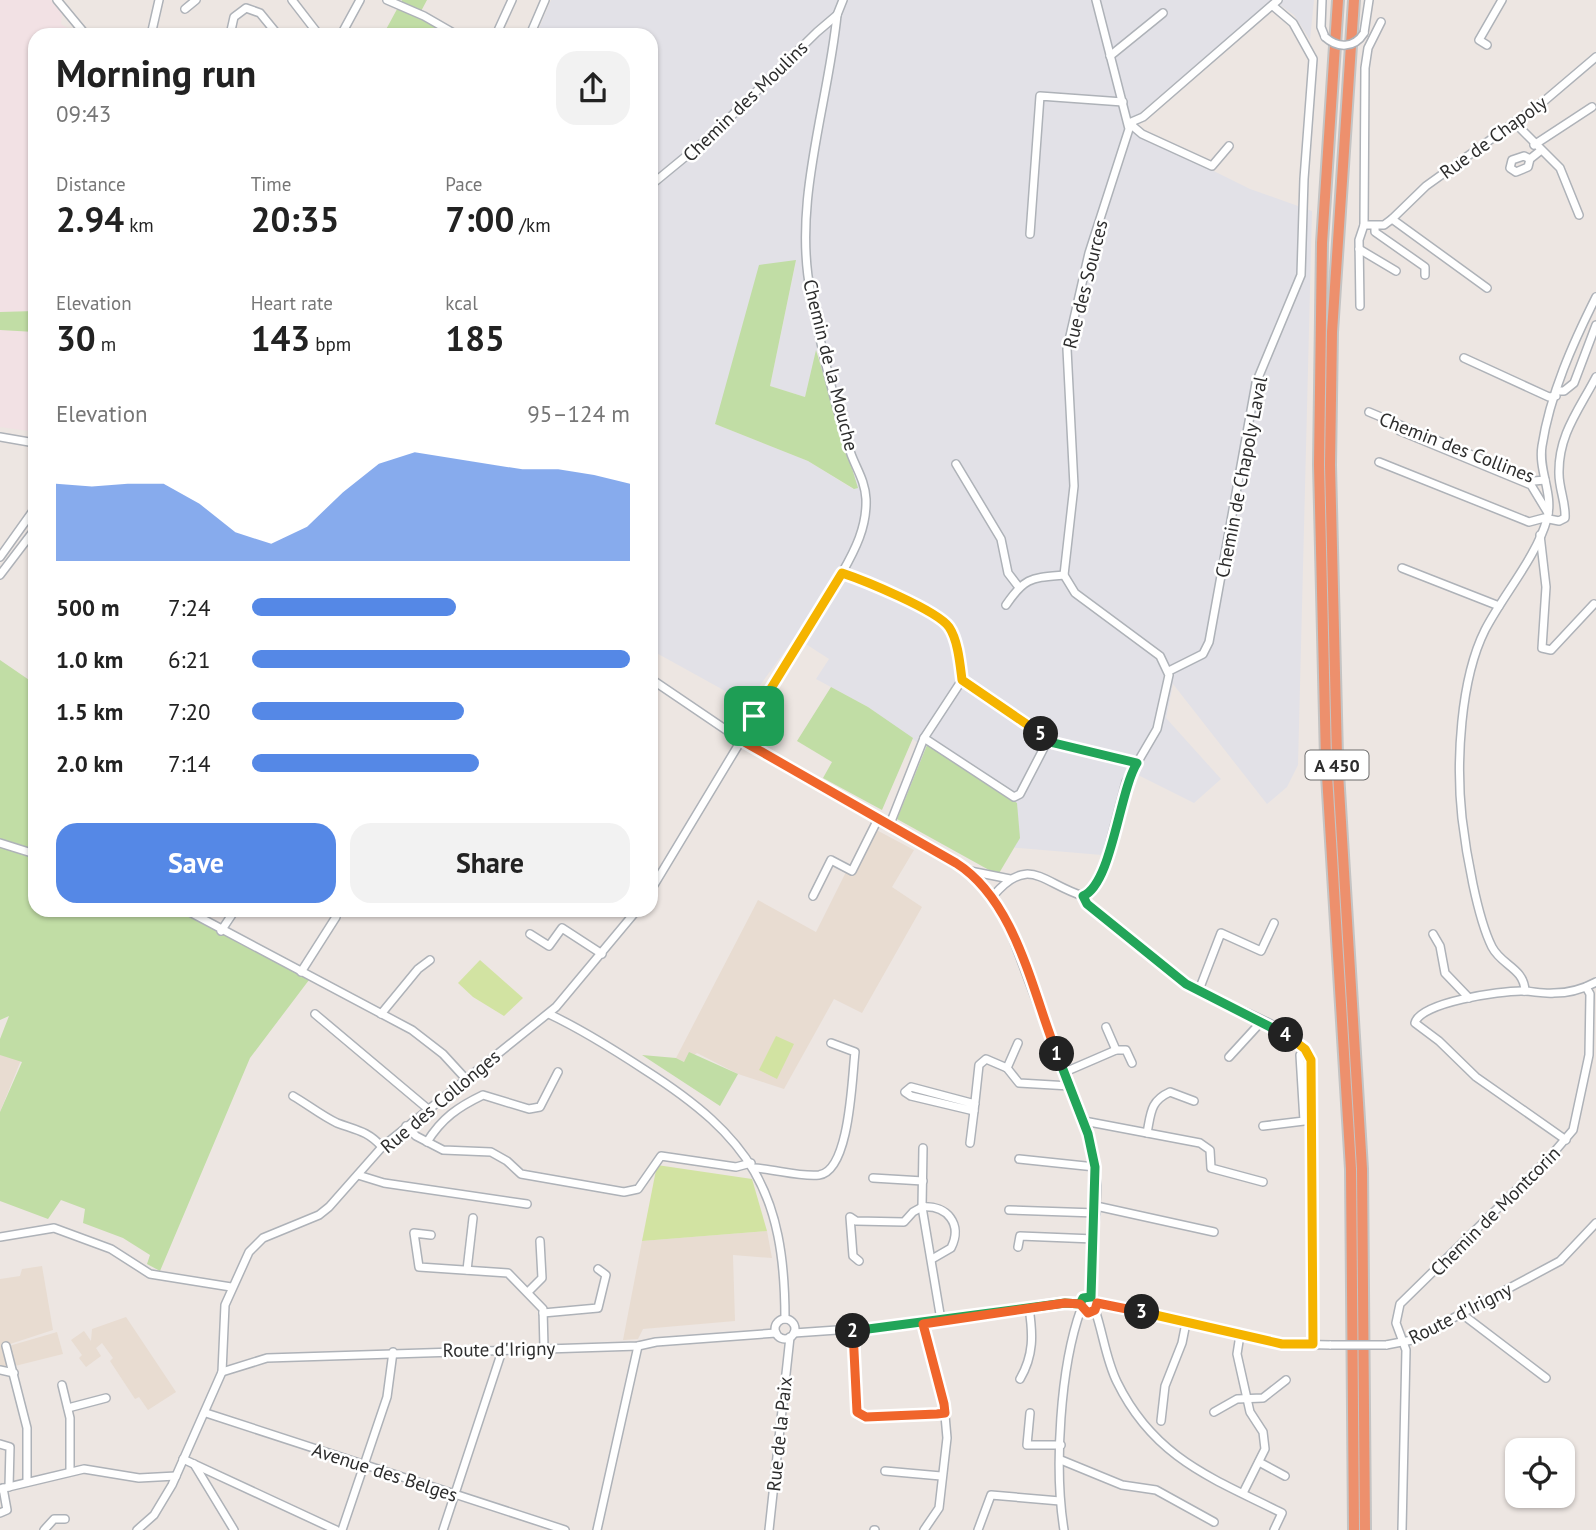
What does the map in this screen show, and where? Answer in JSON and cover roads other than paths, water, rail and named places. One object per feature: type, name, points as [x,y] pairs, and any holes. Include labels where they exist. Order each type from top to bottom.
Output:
[{"type":"highway","name":"A 450","points":[[1338,0],[1322,243],[1319,465],[1326,759],[1351,1169],[1354,1530]]},
{"type":"highway","name":"A 450","points":[[1354,0],[1333,320],[1330,491],[1337,756],[1363,1194],[1365,1530]]},
{"type":"street","points":[[57,0],[80,28]]},
{"type":"street","points":[[152,28],[159,0]]},
{"type":"street","points":[[185,9],[196,0]]},
{"type":"street","points":[[292,0],[313,28]]},
{"type":"street","points":[[345,28],[360,0]]},
{"type":"street","points":[[387,0],[445,28]]},
{"type":"street","points":[[499,28],[512,0]]},
{"type":"street","points":[[533,28],[545,0]]},
{"type":"street","name":"Chemin de la Mouche","points":[[741,740],[842,573],[861,534],[866,500],[864,481],[852,455],[818,326],[806,254],[806,211],[837,15],[843,0]]},
{"type":"street","points":[[1096,0],[1129,123],[1142,134],[1212,166],[1229,146]]},
{"type":"street","points":[[1322,0],[1321,27],[1325,37],[1335,44],[1347,45],[1361,39],[1364,33],[1369,0]]},
{"type":"street","points":[[1487,45],[1479,40],[1502,0]]},
{"type":"street","points":[[1129,123],[1143,117],[1275,3]]},
{"type":"street","name":"Chemin de Chapoly Laval","points":[[1169,671],[1203,654],[1209,642],[1256,383],[1301,275],[1304,178],[1313,59],[1293,23],[1275,3]]},
{"type":"street","points":[[232,28],[234,17],[246,8],[260,13],[272,28]]},
{"type":"street","points":[[1110,56],[1163,13]]},
{"type":"street","name":"Chemin des Moulins","points":[[658,179],[713,134],[837,15]]},
{"type":"street","points":[[1360,306],[1359,249],[1364,225],[1366,68],[1368,48],[1381,22]]},
{"type":"street","name":"Rue de Chapoly","points":[[1364,225],[1375,226],[1392,219],[1426,186],[1514,122],[1596,57]]},
{"type":"street","points":[[1030,234],[1040,96],[1123,102]]},
{"type":"street","points":[[1534,145],[1592,107]]},
{"type":"street","points":[[1514,122],[1534,145],[1560,168],[1579,215]]},
{"type":"street","name":"Rue des Sources","points":[[1064,575],[1074,476],[1067,349],[1089,253],[1129,123]]},
{"type":"street","points":[[1530,159],[1541,151]]},
{"type":"street","points":[[1392,219],[1487,288]]},
{"type":"street","points":[[1375,226],[1375,232],[1425,267],[1425,275]]},
{"type":"street","points":[[1359,249],[1396,271]]},
{"type":"street","points":[[1525,991],[1525,980],[1499,957],[1488,935],[1462,818],[1460,761],[1466,693],[1478,647],[1541,535],[1548,516],[1542,447],[1556,393],[1596,297]]},
{"type":"street","points":[[1464,358],[1549,397],[1574,383],[1596,325]]},
{"type":"street","points":[[1379,462],[1529,522],[1548,516],[1559,521],[1564,518],[1559,479],[1561,445],[1567,427],[1596,377]]},
{"type":"street","name":"Chemin des Collines","points":[[1369,412],[1534,481],[1545,480]]},
{"type":"street","name":"Chemin des Collines","points":[[1400,431],[1531,485],[1548,516]]},
{"type":"street","points":[[0,436],[28,442]]},
{"type":"street","points":[[956,464],[1001,539],[1008,573],[1018,586]]},
{"type":"street","points":[[0,557],[28,518]]},
{"type":"street","points":[[1541,535],[1546,587],[1542,648],[1551,650],[1594,604]]},
{"type":"street","points":[[0,574],[28,538]]},
{"type":"street","points":[[1402,568],[1499,607]]},
{"type":"street","points":[[842,573],[908,601],[943,620],[951,630],[962,680],[1048,740],[1137,763]]},
{"type":"street","points":[[1006,605],[1018,586],[1029,579],[1064,575],[1075,593],[1149,647],[1169,671],[1157,729],[1124,788],[1104,866],[1090,893],[1083,896]]},
{"type":"street","points":[[890,824],[924,737],[962,680]]},
{"type":"street","points":[[658,684],[741,740],[966,869],[993,896],[1003,912],[1084,1121],[1095,1167],[1094,1303],[1116,1381],[1141,1420],[1166,1450],[1282,1513],[1274,1530]]},
{"type":"street","points":[[924,737],[1014,797],[1020,794],[1048,740]]},
{"type":"street","points":[[658,880],[680,847],[741,740]]},
{"type":"street","points":[[813,896],[831,860],[852,871],[876,823],[874,815]]},
{"type":"street","points":[[0,843],[28,852]]},
{"type":"street","points":[[966,869],[1010,879]]},
{"type":"street","points":[[993,896],[1010,879],[1022,873],[1032,873],[1083,896],[1087,904],[1186,984],[1262,1021],[1305,1049],[1311,1060],[1313,1344]]},
{"type":"street","points":[[198,917],[422,1037],[465,1078]]},
{"type":"street","points":[[221,931],[230,917]]},
{"type":"street","points":[[301,972],[336,917]]},
{"type":"street","name":"Rue des Collonges","points":[[140,1528],[154,1515],[206,1413],[222,1372],[225,1306],[231,1287],[255,1245],[276,1232],[319,1215],[382,1147],[406,1126],[549,1014],[631,917]]},
{"type":"street","points":[[1199,990],[1221,933],[1261,951],[1274,923]]},
{"type":"street","points":[[530,934],[550,946],[562,928],[602,954]]},
{"type":"street","points":[[1433,934],[1440,946],[1445,973],[1469,998]]},
{"type":"street","points":[[381,1014],[418,968],[430,960]]},
{"type":"street","points":[[1566,1140],[1476,1077],[1439,1041],[1415,1023],[1420,1015],[1469,998],[1525,991],[1553,994],[1586,987],[1596,982]]},
{"type":"street","name":"Chemin de Montcorin","points":[[1402,1530],[1406,1350],[1396,1322],[1400,1304],[1573,1130],[1589,1055],[1590,994],[1586,987]]},
{"type":"street","points":[[556,1007],[571,1023]]},
{"type":"street","points":[[315,1014],[428,1109]]},
{"type":"street","points":[[549,1014],[571,1023],[708,1113],[734,1139],[752,1165],[770,1209],[780,1258],[785,1319]]},
{"type":"street","points":[[1230,1057],[1262,1021]]},
{"type":"street","points":[[1106,1027],[1116,1050]]},
{"type":"street","points":[[1018,1043],[1007,1068],[1010,1076],[1019,1083],[1070,1086]]},
{"type":"street","points":[[406,1126],[443,1150],[491,1152],[521,1174],[624,1192],[638,1189],[661,1156],[820,1175],[831,1169],[838,1160],[844,1143],[855,1052],[831,1044]]},
{"type":"street","points":[[1263,1126],[1304,1121],[1300,1055],[1305,1049]]},
{"type":"street","points":[[1065,1072],[1116,1050],[1126,1050],[1132,1063]]},
{"type":"street","points":[[970,1143],[982,1060],[1007,1068]]},
{"type":"street","points":[[427,1142],[439,1123],[454,1110],[483,1095],[529,1109],[540,1107],[558,1072]]},
{"type":"street","points":[[911,1087],[974,1107],[911,1096],[906,1089],[911,1087]]},
{"type":"street","points":[[1147,1133],[1152,1105],[1157,1098],[1170,1092],[1194,1101]]},
{"type":"street","points":[[293,1096],[338,1123],[365,1132],[382,1147]]},
{"type":"street","points":[[1084,1121],[1200,1143],[1210,1150],[1211,1168],[1263,1182]]},
{"type":"street","points":[[923,1148],[922,1208],[941,1320]]},
{"type":"street","points":[[1019,1159],[1095,1167]]},
{"type":"street","points":[[358,1175],[384,1183],[527,1204]]},
{"type":"street","points":[[873,1178],[923,1181]]},
{"type":"street","points":[[859,1261],[853,1256],[850,1217],[856,1221],[904,1222],[913,1212],[922,1208],[941,1209],[951,1217],[955,1228],[951,1248],[932,1259]]},
{"type":"street","points":[[1009,1210],[1096,1210],[1214,1231]]},
{"type":"street","points":[[467,1270],[473,1217]]},
{"type":"street","name":"Route d'Irigny","points":[[1081,1307],[1083,1298],[1094,1303],[1282,1344],[1402,1343],[1560,1261],[1596,1223]]},
{"type":"street","points":[[0,1237],[54,1228],[111,1249],[150,1274],[231,1287]]},
{"type":"street","points":[[431,1235],[414,1233],[419,1267],[503,1270],[541,1306],[544,1348]]},
{"type":"street","points":[[1018,1247],[1020,1236],[1094,1239]]},
{"type":"street","points":[[528,1292],[542,1278],[540,1241]]},
{"type":"street","points":[[543,1313],[598,1308],[606,1275],[598,1269]]},
{"type":"street","name":"Route d'Irigny","points":[[792,1335],[923,1324],[1065,1303],[1081,1307],[1088,1313],[1094,1303]]},
{"type":"street","points":[[1064,1530],[1060,1501],[1061,1445],[1068,1359],[1081,1307]]},
{"type":"street","points":[[1020,1379],[1027,1367],[1033,1339],[1029,1308]]},
{"type":"street","points":[[1462,1314],[1546,1378]]},
{"type":"street","points":[[785,1319],[793,1323],[792,1335],[783,1338],[776,1334],[777,1323],[785,1319]]},
{"type":"street","points":[[1161,1421],[1165,1386],[1182,1343],[1186,1323]]},
{"type":"street","points":[[923,1324],[945,1413],[947,1438],[939,1508],[924,1530]]},
{"type":"street","points":[[852,1330],[857,1412],[866,1417],[945,1413]]},
{"type":"street","name":"Route d'Irigny","points":[[222,1372],[267,1358],[503,1348],[638,1346],[656,1342],[776,1334]]},
{"type":"street","name":"Rue de la Paix","points":[[769,1530],[792,1335]]},
{"type":"street","points":[[1240,1335],[1237,1354],[1250,1412],[1263,1432],[1265,1450],[1242,1493]]},
{"type":"street","points":[[6,1346],[27,1428],[27,1482]]},
{"type":"street","points":[[597,1530],[638,1346]]},
{"type":"street","points":[[443,1530],[503,1348]]},
{"type":"street","points":[[342,1530],[387,1397],[393,1352]]},
{"type":"street","points":[[0,1370],[14,1373]]},
{"type":"street","points":[[1213,1412],[1237,1399],[1263,1398],[1286,1380]]},
{"type":"street","points":[[62,1385],[68,1408],[69,1471]]},
{"type":"street","points":[[68,1408],[106,1398]]},
{"type":"street","name":"Avenue des Belges","points":[[206,1413],[565,1530]]},
{"type":"street","points":[[1030,1413],[1027,1445],[1061,1445]]},
{"type":"street","points":[[0,1444],[10,1447],[4,1488],[7,1510],[0,1513]]},
{"type":"street","points":[[183,1459],[336,1530]]},
{"type":"street","points":[[1061,1460],[1122,1485],[1156,1490],[1214,1522]]},
{"type":"street","points":[[1258,1462],[1285,1476]]},
{"type":"street","points":[[194,1464],[234,1530]]},
{"type":"street","points":[[4,1488],[69,1471],[88,1469],[139,1478],[176,1476]]},
{"type":"street","points":[[885,1471],[941,1476]]},
{"type":"street","points":[[978,1530],[991,1495],[1060,1501]]},
{"type":"street","points":[[44,1530],[54,1519],[65,1520]]}]
